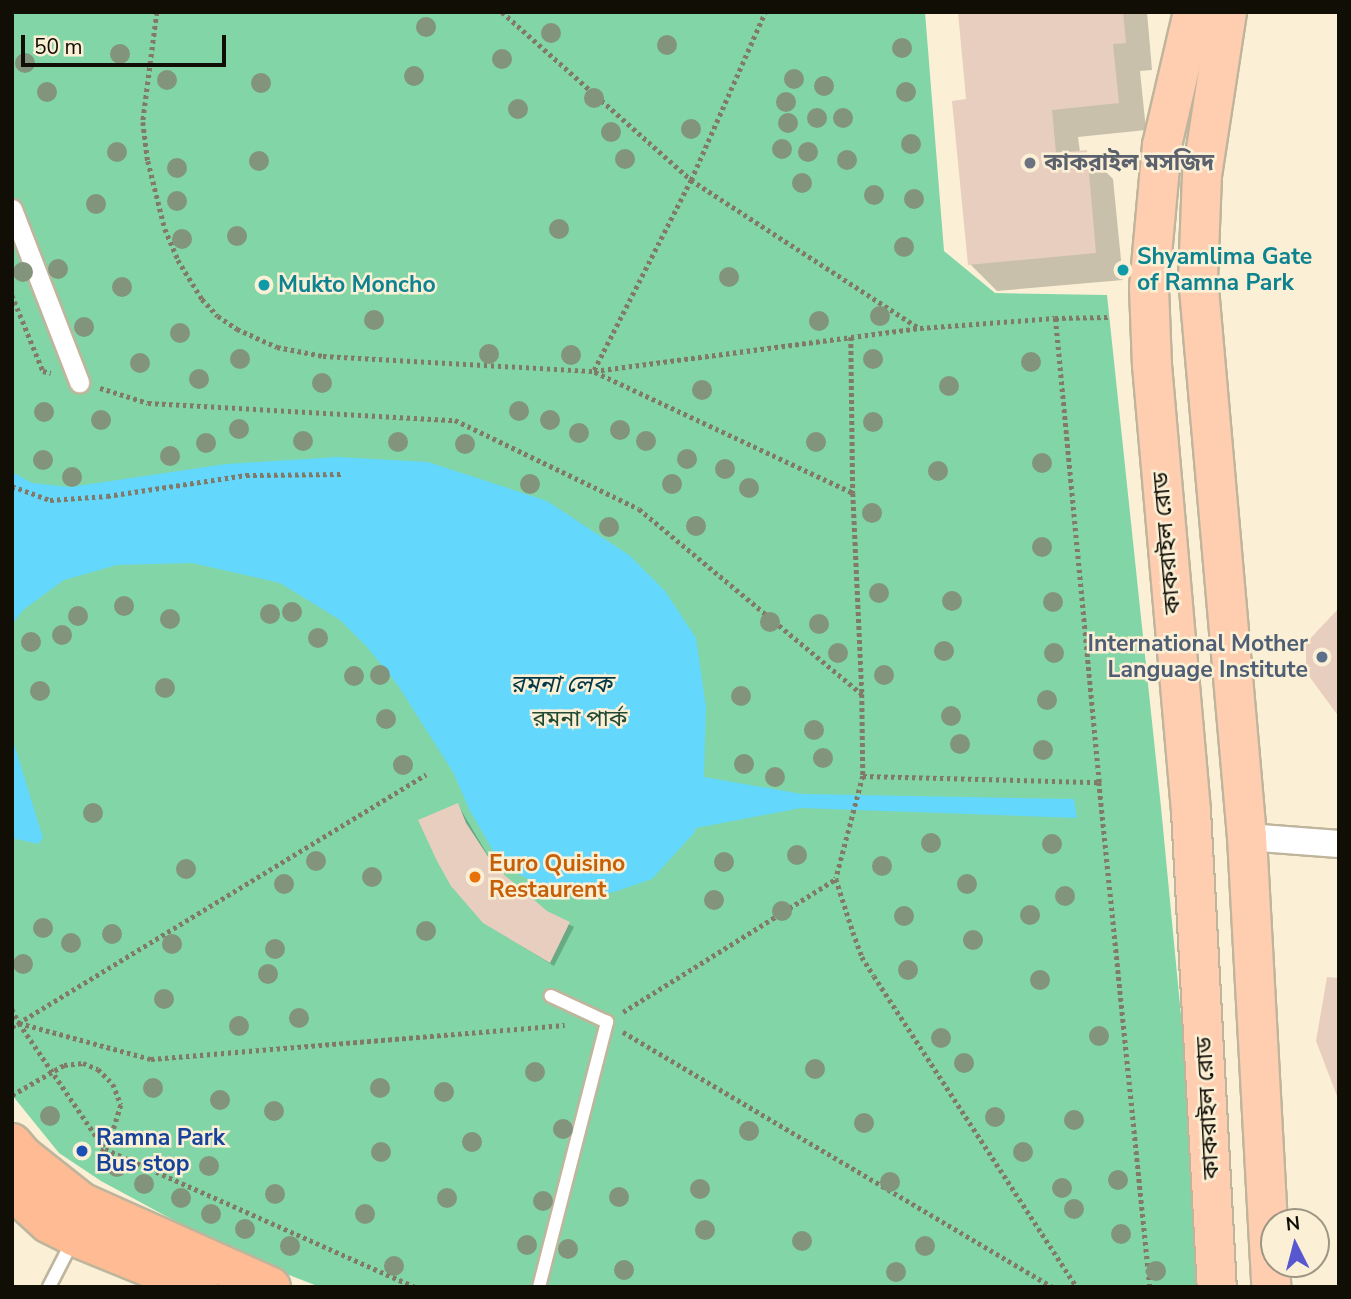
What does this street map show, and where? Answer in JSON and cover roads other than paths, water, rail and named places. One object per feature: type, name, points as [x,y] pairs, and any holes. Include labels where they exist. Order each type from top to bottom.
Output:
[{"type":"highway","points":[[12,1143],[68,1221],[271,1287]]},
{"type":"highway","points":[[12,1190],[198,1287]]},
{"type":"main road","name":"কাকরাইল রোড","points":[[1193,12],[1162,145],[1149,288],[1152,365],[1192,825],[1217,1287]]},
{"type":"main road","points":[[1227,12],[1203,164],[1198,277],[1247,837],[1271,1287]]},
{"type":"street","points":[[12,209],[79,382]]},
{"type":"street","points":[[1247,837],[1339,844]]},
{"type":"lane","points":[[539,1287],[607,1022],[551,996]]},
{"type":"lane","points":[[48,1287],[68,1221]]},
{"type":"water","name":"রমনা লেক","points":[[337,457],[428,462],[547,501],[629,555],[665,591],[696,638],[706,707],[704,777],[802,794],[1074,799],[1077,818],[801,808],[696,828],[652,879],[614,892],[578,897],[547,888],[512,871],[498,859],[470,811],[453,772],[397,684],[367,647],[340,620],[280,583],[192,563],[117,565],[64,580],[23,610],[12,625],[12,472],[32,483],[70,487],[226,464]]},
{"type":"water","points":[[12,737],[43,838],[38,844],[12,838]]},
{"type":"place","name":"কাকরাইল মসজিদ","points":[[1030,163]]},
{"type":"place","name":"Shyamlima Gate of Ramna Park","points":[[1123,270]]},
{"type":"place","name":"Mukto Moncho","points":[[264,285]]},
{"type":"place","name":"International Mother Language Institute","points":[[1322,657]]},
{"type":"place","name":"Euro Quisino Restaurent","points":[[475,877]]},
{"type":"place","name":"Ramna Park Bus stop","points":[[82,1151]]},
{"type":"park label","name":"রমনা পার্ক","points":[[580,719]]}]
